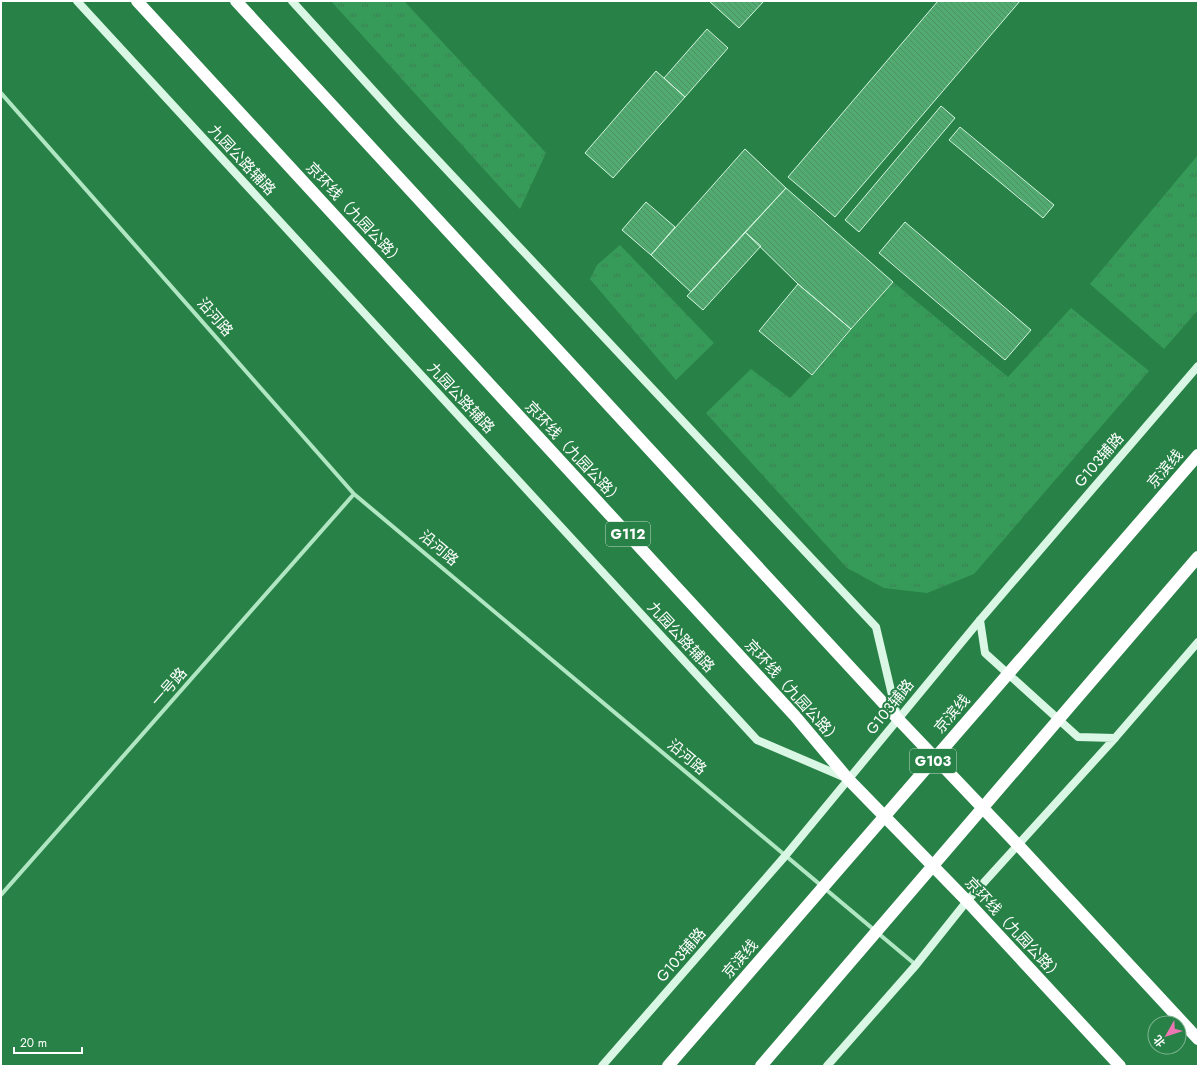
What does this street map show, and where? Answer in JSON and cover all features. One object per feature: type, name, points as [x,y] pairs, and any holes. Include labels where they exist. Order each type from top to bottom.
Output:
[{"type":"highway","name":"京环线（九园公路）","points":[[136,1],[795,716],[849,780],[967,902],[1120,1066]]},
{"type":"highway","points":[[236,1],[898,719],[1019,846],[1198,1039]]},
{"type":"highway","name":"京滨线","points":[[668,1066],[1198,455]]},
{"type":"highway","points":[[761,1066],[1198,557]]},
{"type":"street","name":"九园公路辅路","points":[[77,1],[757,740],[849,780]]},
{"type":"street","points":[[292,1],[411,132],[876,627],[898,719]]},
{"type":"street","name":"沿河路","points":[[1,93],[354,494],[916,965]]},
{"type":"street","name":"G103辅路","points":[[602,1066],[786,855],[980,620],[1198,366]]},
{"type":"street","name":"一号路","points":[[1,896],[354,494]]},
{"type":"street","points":[[980,620],[985,653],[1078,737],[1116,738]]},
{"type":"street","points":[[827,1066],[916,965],[967,902],[1116,738],[1198,642]]},
{"type":"green space","points":[[331,1],[404,1],[546,153],[520,209]]},
{"type":"green space","points":[[1198,155],[1198,310],[1164,349],[1090,284]]},
{"type":"green space","points":[[620,245],[714,343],[676,380],[590,279],[597,265]]},
{"type":"green space","points":[[893,282],[1008,377],[1071,308],[1149,371],[974,574],[927,593],[884,588],[847,568],[706,413],[751,369],[790,398]]},
{"type":"building","points":[[709,1],[764,1],[739,28]]},
{"type":"building","points":[[938,1],[1020,1],[835,217],[788,177]]},
{"type":"building","points":[[707,29],[728,48],[685,97],[664,78]]},
{"type":"building","points":[[656,71],[685,97],[613,178],[585,153]]},
{"type":"building","points":[[941,106],[955,118],[859,232],[845,220]]},
{"type":"building","points":[[960,127],[1054,205],[1043,218],[949,140]]},
{"type":"building","points":[[745,149],[786,188],[691,292],[651,255]]},
{"type":"building","points":[[786,188],[893,282],[851,329],[798,284],[745,232]]},
{"type":"building","points":[[646,202],[675,227],[651,255],[622,230]]},
{"type":"building","points":[[905,222],[1031,330],[1005,360],[879,253]]},
{"type":"building","points":[[745,232],[761,246],[703,310],[687,296]]},
{"type":"building","points":[[798,284],[851,329],[812,375],[759,331]]}]
